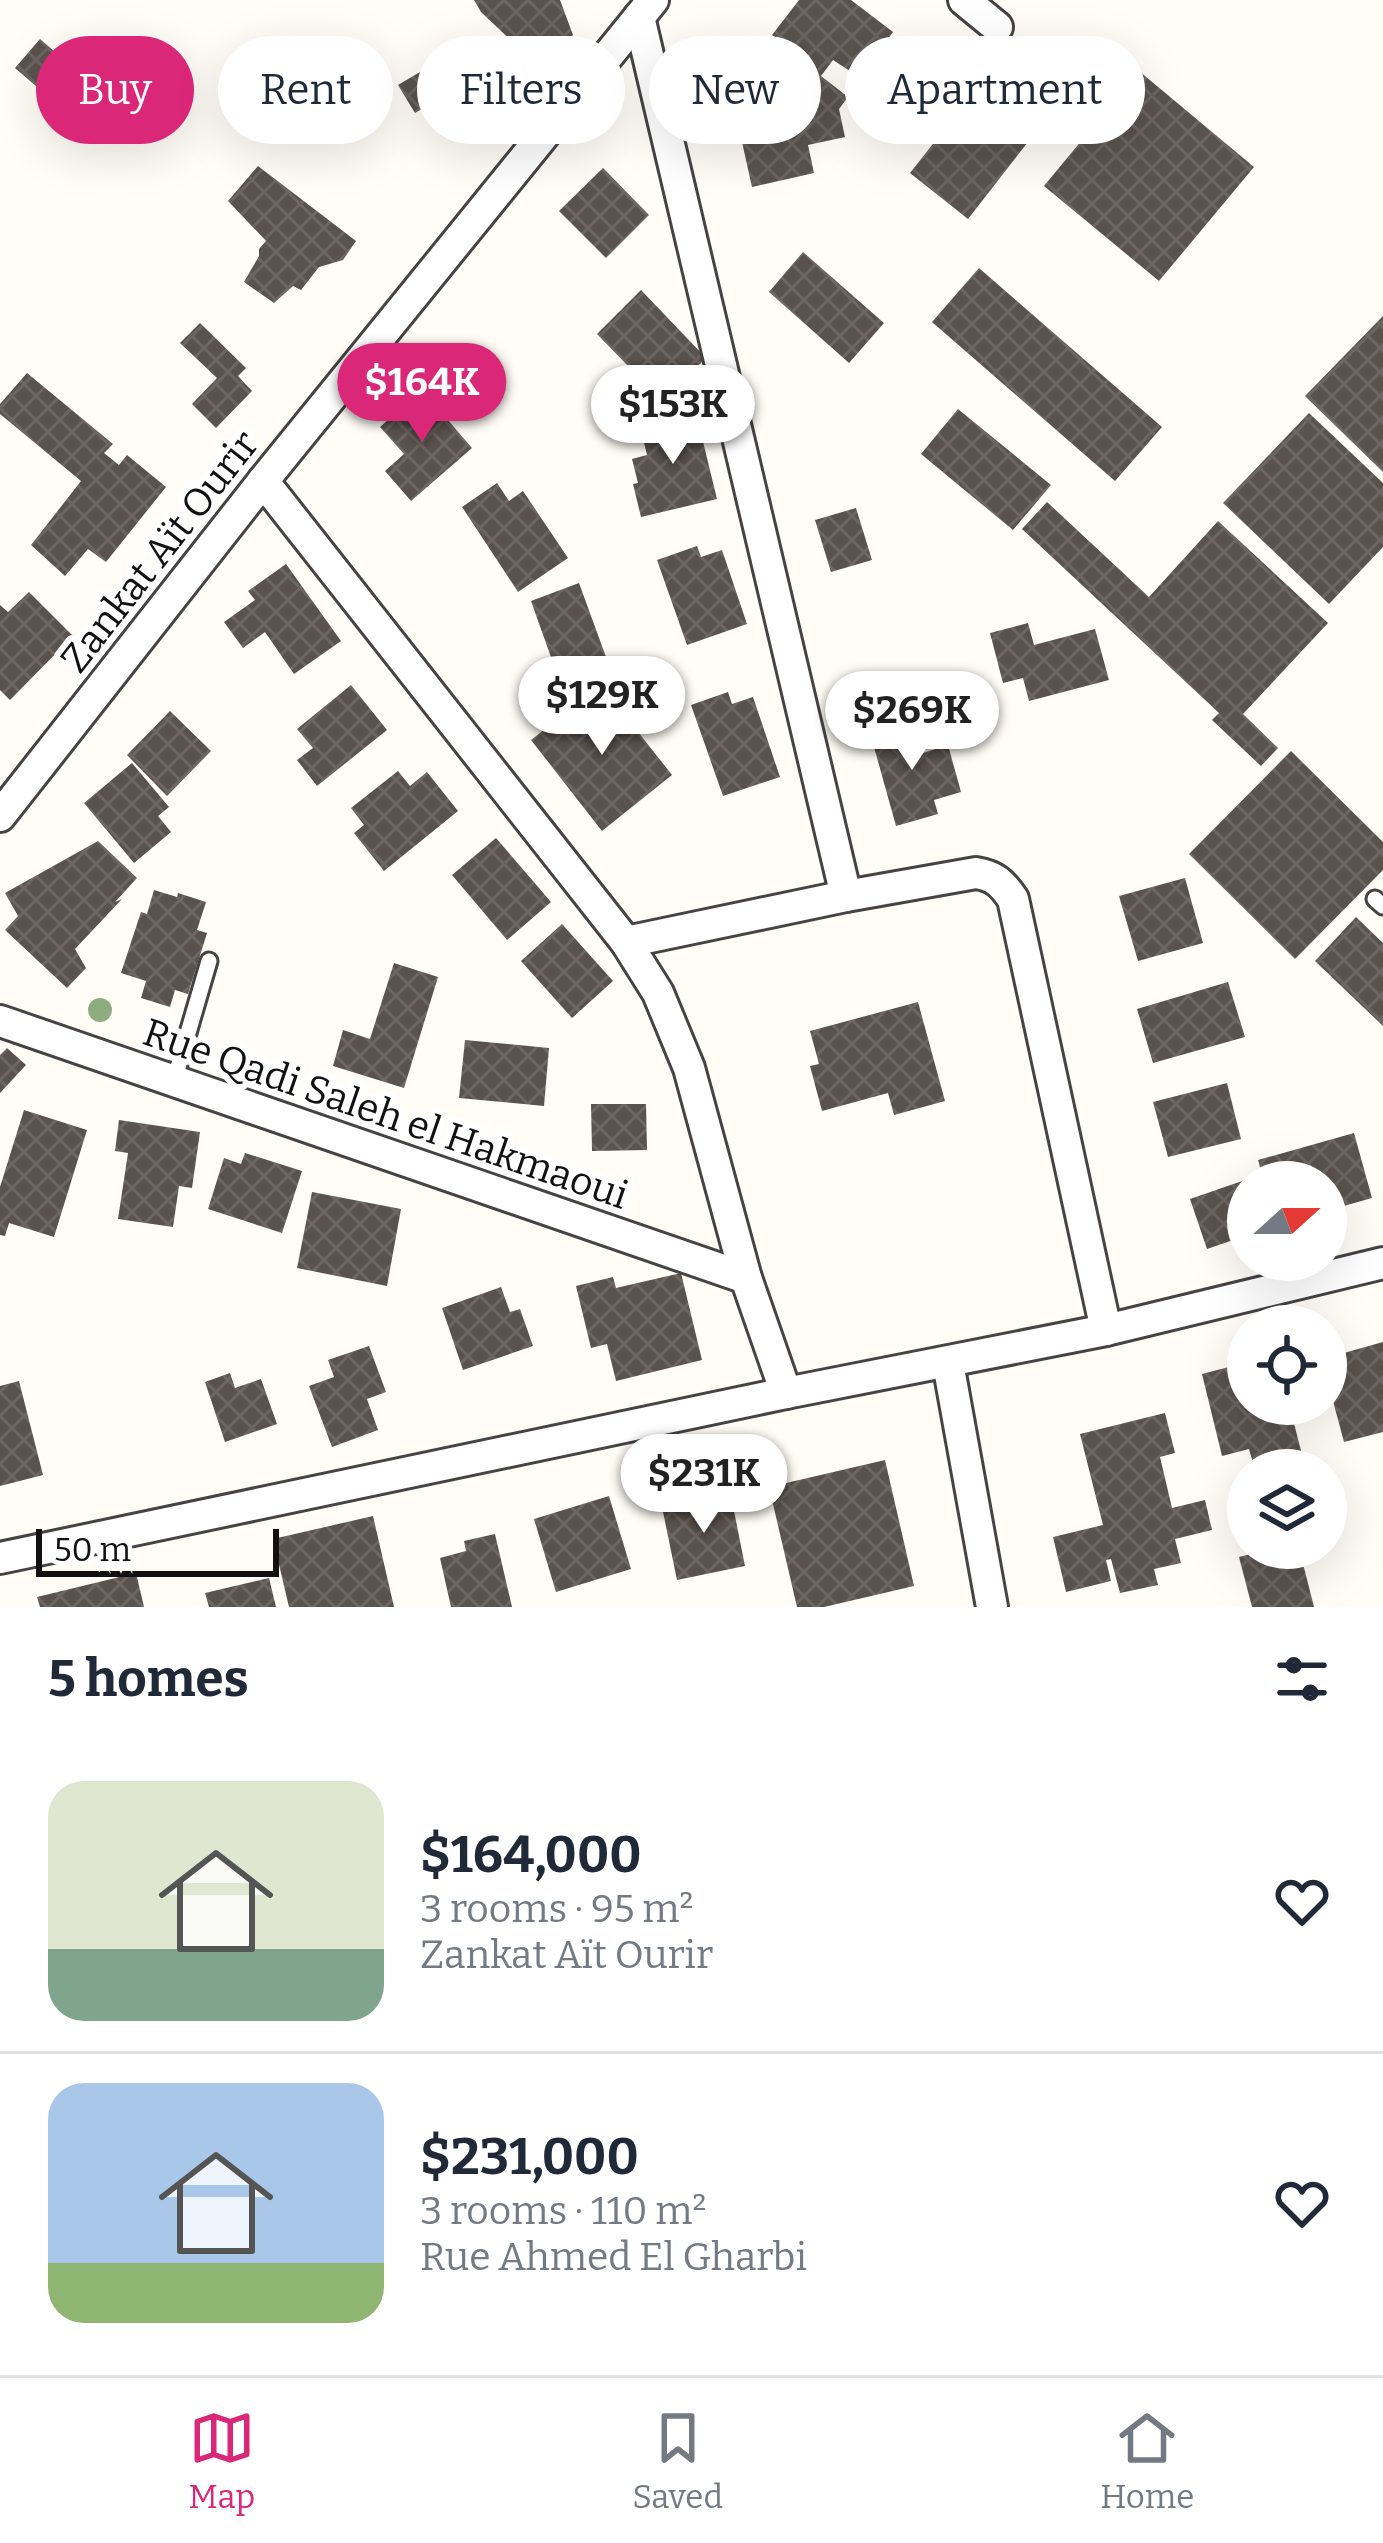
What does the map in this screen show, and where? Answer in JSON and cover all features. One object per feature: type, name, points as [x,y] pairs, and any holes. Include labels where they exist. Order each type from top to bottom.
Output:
[{"type":"street","points":[[964,0],[997,26]]},
{"type":"street","points":[[646,8],[846,896]]},
{"type":"street","name":"Zankat Aït Ourir","points":[[0,816],[263,481],[646,8]]},
{"type":"street","points":[[263,481],[626,942],[658,993],[689,1068],[746,1278],[786,1393]]},
{"type":"street","points":[[626,942],[976,873],[1001,881],[1013,898],[1106,1330]]},
{"type":"street","name":"Rue Qadi Saleh el Hakmaoui","points":[[0,1021],[746,1278]]},
{"type":"street","points":[[0,1558],[1106,1330],[1383,1263]]},
{"type":"street","points":[[948,1363],[992,1607]]},
{"type":"lane","points":[[174,1081],[209,961]]},
{"type":"building","points":[[474,0],[560,0],[573,35],[506,36]]},
{"type":"building","points":[[799,0],[851,0],[893,32],[890,36],[845,36],[845,68],[833,60],[821,76],[821,36],[772,35]]},
{"type":"building","points":[[36,44],[36,86],[15,68]]},
{"type":"building","points":[[417,74],[417,112],[415,113],[398,85]]},
{"type":"building","points":[[821,76],[845,95],[839,109],[845,137],[821,142]]},
{"type":"building","points":[[1145,76],[1254,167],[1159,281],[1044,186],[1079,144],[1145,144]]},
{"type":"building","points":[[742,144],[813,144],[808,145],[814,173],[752,187]]},
{"type":"building","points":[[933,144],[1026,144],[968,219],[910,173]]},
{"type":"building","points":[[258,166],[356,241],[343,260],[319,267],[301,290],[293,286],[274,303],[244,282],[266,241],[228,201]]},
{"type":"building","points":[[603,168],[649,215],[606,258],[559,211]]},
{"type":"building","points":[[803,252],[884,323],[849,363],[769,292]]},
{"type":"building","points":[[979,268],[1162,427],[1115,481],[932,322]]},
{"type":"building","points":[[641,290],[706,358],[662,401],[597,334]]},
{"type":"building","points":[[1383,316],[1383,472],[1305,396]]},
{"type":"building","points":[[200,323],[246,368],[238,376],[252,391],[216,428],[192,404],[217,378],[180,343]]},
{"type":"building","points":[[27,373],[113,444],[104,453],[119,465],[127,455],[166,487],[106,562],[88,549],[65,576],[31,545],[81,481],[0,414],[0,404]]},
{"type":"building","points":[[422,390],[472,448],[411,501],[385,471],[404,454],[380,427]]},
{"type":"building","points":[[958,409],[1051,485],[1013,530],[921,454]]},
{"type":"building","points":[[696,413],[717,499],[641,517],[632,459],[647,455],[640,426]]},
{"type":"building","points":[[1309,413],[1383,483],[1383,547],[1329,604],[1223,503]]},
{"type":"building","points":[[497,483],[509,501],[523,491],[568,558],[518,592],[462,507]]},
{"type":"building","points":[[1047,502],[1149,597],[1218,521],[1328,623],[1243,714],[1278,748],[1261,766],[1212,720],[1219,713],[1022,529]]},
{"type":"building","points":[[856,508],[872,560],[831,572],[815,520]]},
{"type":"building","points":[[697,546],[701,557],[722,550],[747,624],[687,645],[657,560]]},
{"type":"building","points":[[286,564],[341,641],[294,674],[265,632],[243,648],[224,622],[255,600],[248,591]]},
{"type":"building","points":[[579,583],[606,657],[557,674],[531,601]]},
{"type":"building","points":[[29,592],[73,636],[10,700],[0,690],[0,605],[8,612]]},
{"type":"building","points":[[1028,623],[1034,645],[1095,629],[1109,680],[1029,701],[1023,678],[1003,683],[990,633]]},
{"type":"building","points":[[351,685],[387,730],[317,786],[297,760],[313,748],[297,729]]},
{"type":"building","points":[[601,685],[672,775],[602,831],[531,740]]},
{"type":"building","points":[[728,692],[732,704],[753,697],[780,777],[723,796],[691,705]]},
{"type":"building","points":[[170,711],[211,751],[167,796],[127,755]]},
{"type":"building","points":[[906,718],[917,755],[948,745],[961,792],[934,800],[938,814],[896,826],[869,729]]},
{"type":"building","points":[[1291,751],[1383,842],[1383,870],[1295,959],[1189,854]]},
{"type":"building","points":[[132,763],[169,807],[158,816],[171,832],[134,863],[84,803]]},
{"type":"building","points":[[398,771],[410,786],[427,772],[458,811],[384,871],[354,833],[364,825],[351,808]]},
{"type":"building","points":[[496,838],[551,902],[507,940],[452,875]]},
{"type":"building","points":[[98,841],[137,878],[75,949],[86,968],[67,988],[5,930],[18,916],[5,893]]},
{"type":"building","points":[[1185,878],[1203,943],[1138,961],[1119,896]]},
{"type":"building","points":[[154,890],[206,902],[197,930],[207,933],[188,994],[175,990],[170,1007],[141,998],[146,981],[121,973],[141,912],[147,914]]},
{"type":"building","points":[[1356,917],[1383,943],[1383,1026],[1315,961]]},
{"type":"building","points":[[562,924],[613,981],[572,1018],[521,961]]},
{"type":"building","points":[[394,963],[438,977],[404,1088],[333,1066],[343,1030],[370,1039]]},
{"type":"building","points":[[1228,982],[1245,1037],[1153,1063],[1137,1009]]},
{"type":"building","points":[[918,1002],[945,1101],[894,1115],[888,1093],[822,1111],[810,1066],[819,1064],[810,1031]]},
{"type":"building","points":[[465,1040],[549,1048],[544,1106],[459,1098]]},
{"type":"building","points":[[7,1048],[26,1065],[0,1093],[0,1055]]},
{"type":"building","points":[[1227,1083],[1241,1139],[1168,1157],[1153,1102]]},
{"type":"building","points":[[591,1104],[646,1104],[647,1150],[592,1151]]},
{"type":"building","points":[[24,1110],[87,1130],[54,1237],[9,1223],[5,1236],[0,1235],[0,1187]]},
{"type":"building","points":[[119,1120],[200,1132],[192,1188],[179,1186],[173,1227],[118,1219],[128,1153],[115,1151]]},
{"type":"building","points":[[1354,1133],[1372,1198],[1347,1205],[1347,1161],[1258,1160]]},
{"type":"building","points":[[245,1153],[302,1171],[282,1233],[208,1209],[224,1158],[241,1164]]},
{"type":"building","points":[[1227,1186],[1227,1242],[1207,1249],[1190,1199]]},
{"type":"building","points":[[312,1192],[401,1209],[387,1286],[297,1268]]},
{"type":"building","points":[[681,1273],[702,1360],[616,1381],[607,1344],[591,1348],[576,1286],[613,1277],[616,1288]]},
{"type":"building","points":[[501,1287],[510,1312],[520,1309],[533,1346],[463,1370],[442,1308]]},
{"type":"building","points":[[1383,1342],[1383,1432],[1344,1442],[1339,1425],[1347,1425],[1347,1352]]},
{"type":"building","points":[[369,1346],[386,1392],[367,1399],[378,1430],[332,1447],[309,1386],[334,1377],[328,1360]]},
{"type":"building","points":[[1227,1367],[1227,1425],[1294,1425],[1301,1449],[1227,1449],[1222,1456],[1202,1374]]},
{"type":"building","points":[[230,1373],[235,1388],[261,1379],[277,1424],[225,1442],[205,1382]]},
{"type":"building","points":[[19,1381],[43,1475],[0,1486],[0,1386]]},
{"type":"building","points":[[1165,1413],[1175,1453],[1160,1457],[1172,1508],[1205,1500],[1212,1530],[1175,1539],[1181,1563],[1154,1569],[1158,1585],[1120,1593],[1111,1559],[1106,1560],[1111,1581],[1066,1592],[1053,1537],[1103,1525],[1080,1434]]},
{"type":"building","points":[[885,1460],[914,1586],[824,1607],[797,1607],[769,1487]]},
{"type":"building","points":[[730,1491],[745,1566],[677,1580],[662,1507]]},
{"type":"building","points":[[609,1496],[631,1569],[556,1592],[534,1519]]},
{"type":"building","points":[[373,1516],[394,1607],[289,1607],[273,1539]]},
{"type":"building","points":[[495,1534],[512,1607],[451,1607],[440,1558],[466,1551],[464,1541]]},
{"type":"building","points":[[1242,1569],[1304,1569],[1314,1607],[1252,1607]]},
{"type":"building","points":[[136,1573],[144,1607],[40,1607],[37,1597]]},
{"type":"building","points":[[269,1578],[276,1607],[209,1607],[205,1593]]}]
